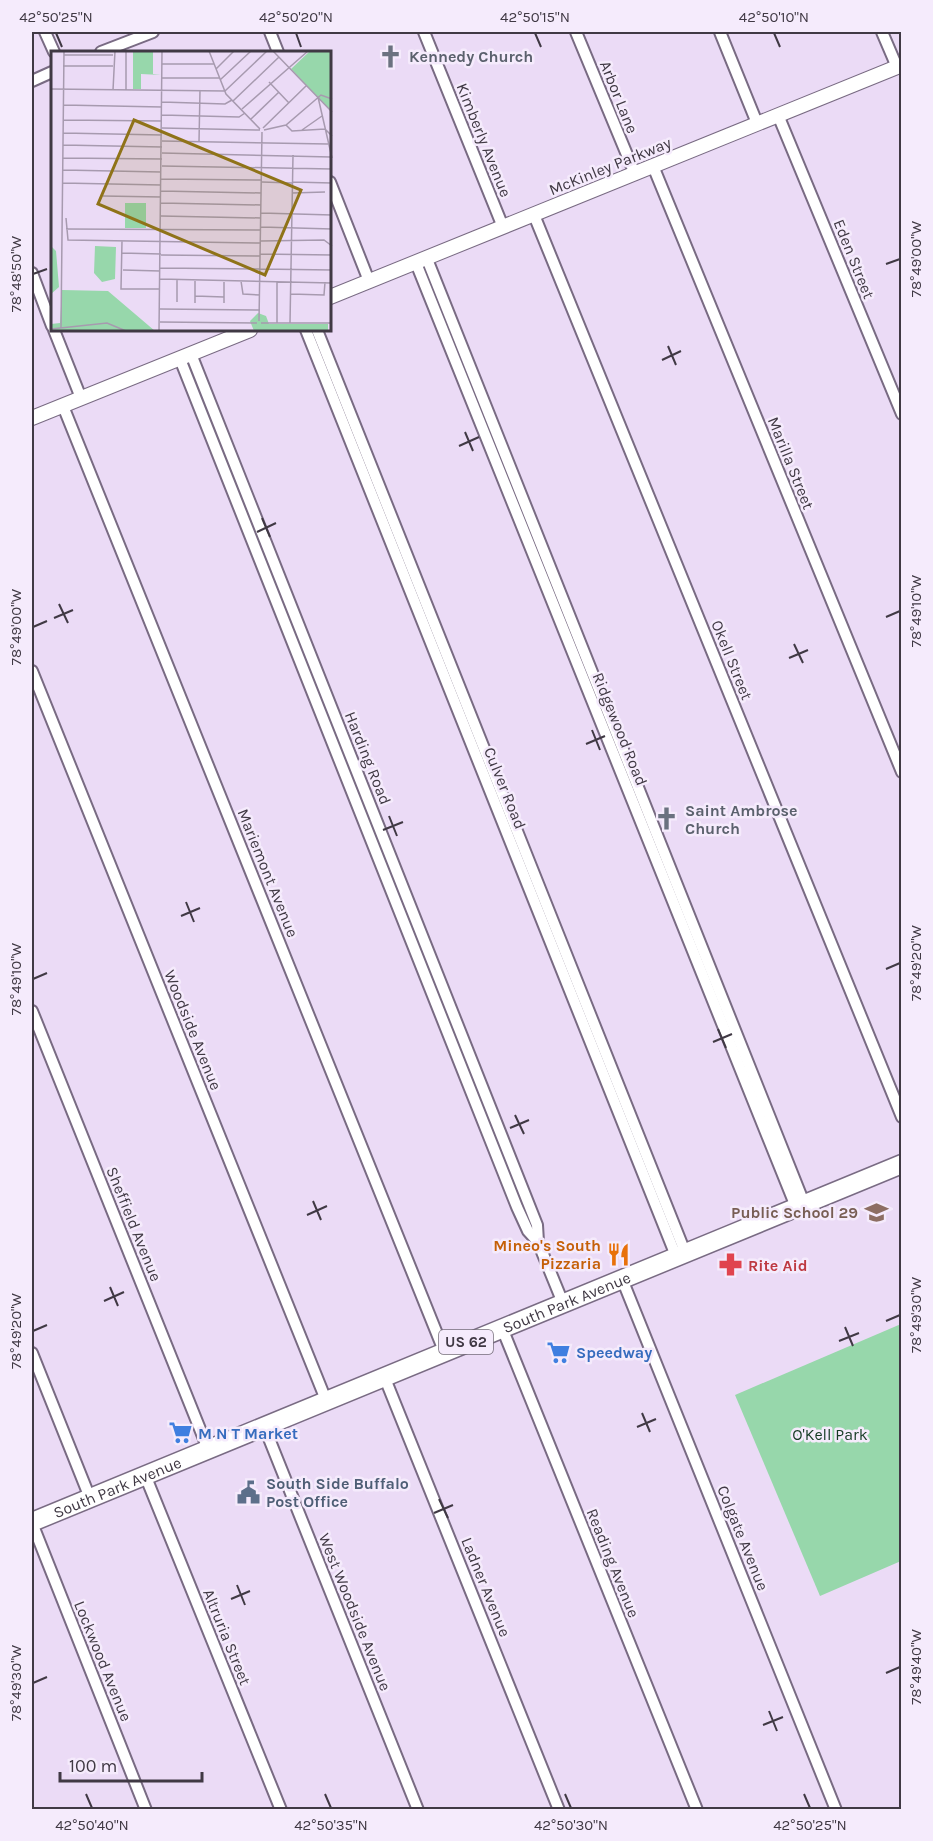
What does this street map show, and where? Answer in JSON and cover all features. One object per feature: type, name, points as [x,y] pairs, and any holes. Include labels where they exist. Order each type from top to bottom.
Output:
[{"type":"main road","name":"South Park Avenue","points":[[32,1523],[444,1351],[902,1164]]},
{"type":"street","points":[[45,32],[54,51]]},
{"type":"street","points":[[106,51],[153,32]]},
{"type":"street","points":[[270,32],[279,51]]},
{"type":"street","name":"Kimberly Avenue","points":[[424,32],[503,227]]},
{"type":"street","name":"Arbor Lane","points":[[576,32],[634,174]]},
{"type":"street","points":[[720,32],[757,123]]},
{"type":"street","points":[[882,32],[899,66]]},
{"type":"street","name":"McKinley Parkway","points":[[332,296],[899,66]]},
{"type":"street","points":[[32,81],[51,72]]},
{"type":"street","name":"Eden Street","points":[[778,115],[902,414]]},
{"type":"street","name":"Marilla Street","points":[[653,166],[902,772]]},
{"type":"street","points":[[332,187],[369,281]]},
{"type":"street","name":"Okell Street","points":[[534,215],[902,1117]]},
{"type":"street","name":"Ridgewood Road","points":[[422,261],[800,1205]]},
{"type":"street","points":[[32,273],[51,323]]},
{"type":"street","points":[[55,332],[81,398]]},
{"type":"street","points":[[32,418],[245,332]]},
{"type":"street","name":"Culver Road","points":[[307,332],[681,1254]]},
{"type":"street","name":"Culver Road","points":[[317,332],[681,1254]]},
{"type":"street","name":"Harding Road","points":[[185,356],[232,477],[267,579],[387,882],[528,1231],[538,1242]]},
{"type":"street","name":"Mariemont Avenue","points":[[63,406],[444,1351]]},
{"type":"street","name":"Harding Road","points":[[232,477],[278,574],[359,776],[537,1225],[538,1242],[563,1303]]},
{"type":"street","points":[[267,579],[278,574]]},
{"type":"street","name":"Woodside Avenue","points":[[32,671],[326,1400]]},
{"type":"street","points":[[306,678],[318,674]]},
{"type":"street","points":[[347,781],[359,776]]},
{"type":"street","points":[[387,882],[399,878]]},
{"type":"street","points":[[427,980],[439,976]]},
{"type":"street","name":"Sheffield Avenue","points":[[32,1011],[208,1449]]},
{"type":"street","points":[[468,1083],[480,1078]]},
{"type":"street","name":"Colgate Avenue","points":[[622,1279],[836,1809]]},
{"type":"street","name":"Reading Avenue","points":[[502,1328],[697,1809]]},
{"type":"street","points":[[32,1353],[90,1498]]},
{"type":"street","name":"Ladner Avenue","points":[[384,1376],[559,1809]]},
{"type":"street","name":"West Woodside Avenue","points":[[264,1426],[418,1809]]},
{"type":"street","name":"Altruria Street","points":[[145,1475],[280,1809]]},
{"type":"street","name":"Lockwood Avenue","points":[[32,1523],[146,1809]]},
{"type":"green space","name":"O'Kell Park","points":[[901,1324],[901,1561],[820,1596],[735,1395]]},
{"type":"place","name":"Kennedy Church","points":[[391,56]]},
{"type":"place","name":"Saint Ambrose Church","points":[[667,819]]},
{"type":"place","name":"Public School 29","points":[[876,1212]]},
{"type":"place","name":"Mineo's South Pizzaria","points":[[619,1254]]},
{"type":"place","name":"Rite Aid","points":[[730,1265]]},
{"type":"place","name":"Speedway","points":[[558,1352]]},
{"type":"place","name":"M N T Market","points":[[180,1433]]},
{"type":"place","name":"South Side Buffalo Post Office","points":[[248,1492]]}]
